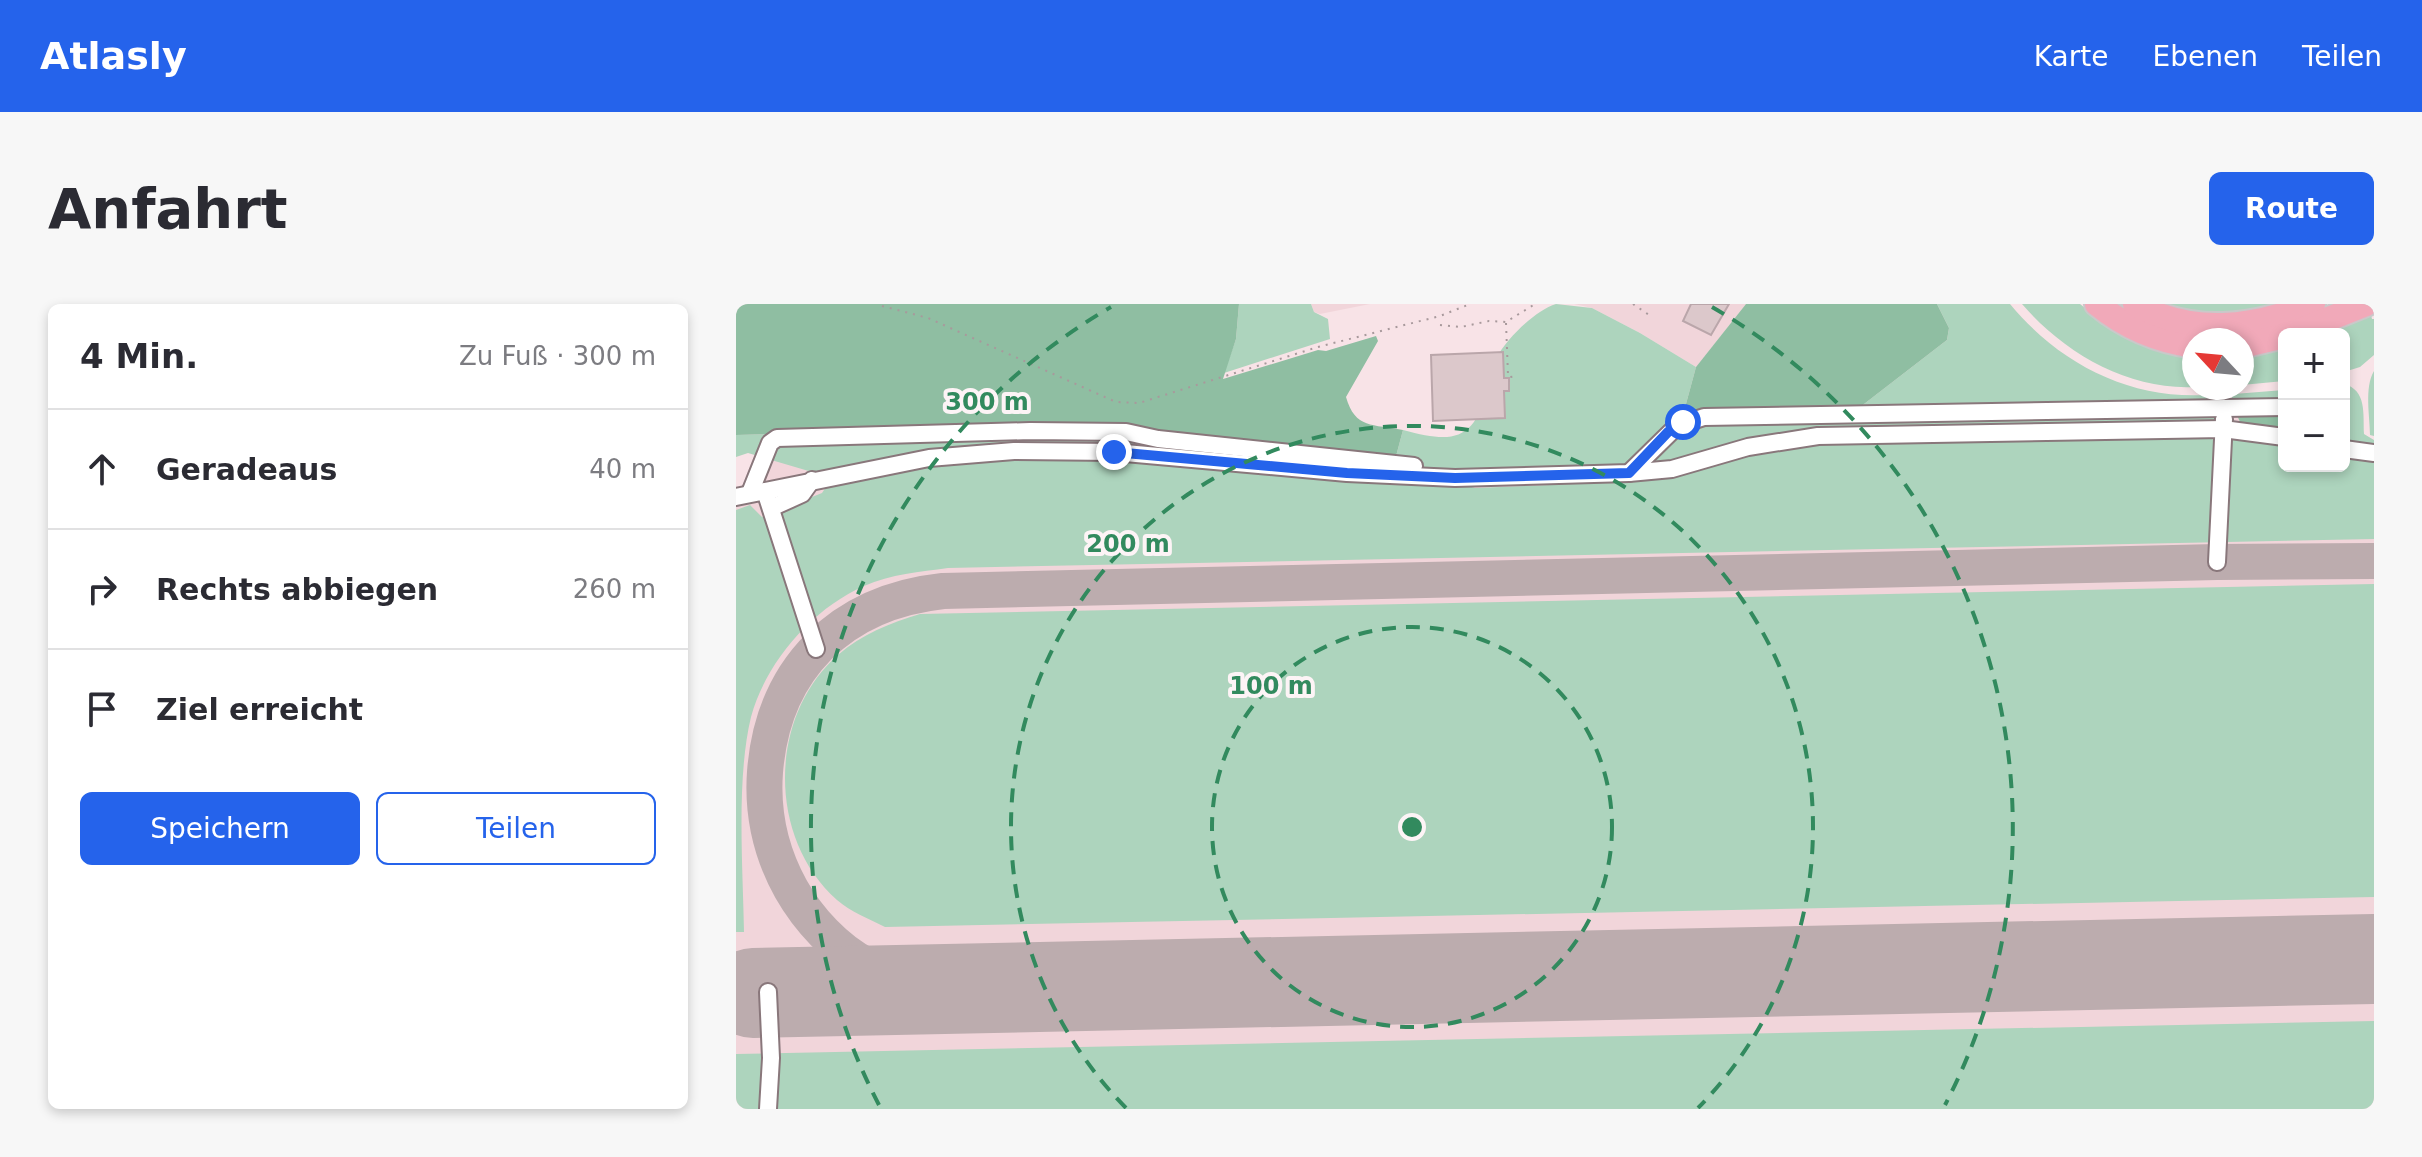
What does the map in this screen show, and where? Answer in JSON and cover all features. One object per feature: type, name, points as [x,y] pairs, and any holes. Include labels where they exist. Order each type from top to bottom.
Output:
[{"type":"highway","points":[[2097,304],[2142,332],[2182,344]]},
{"type":"highway","points":[[2135,304],[2177,321],[2225,326],[2261,321],[2313,304]]},
{"type":"highway","points":[[2306,328],[2366,304]]},
{"type":"highway","points":[[2254,343],[2278,337]]},
{"type":"lane","points":[[2217,562],[2224,405]]},
{"type":"lane","points":[[1629,473],[1677,426],[1704,417],[2224,405],[2278,407]]},
{"type":"lane","points":[[746,493],[970,453],[1064,450],[1187,457],[1347,473],[1476,477],[1672,469],[1748,447],[1818,436],[2223,429],[2278,436]]},
{"type":"lane","points":[[746,493],[770,443],[777,438],[1030,431],[1126,432],[1158,439],[1468,471],[1476,477]]},
{"type":"lane","points":[[2350,450],[2374,453]]},
{"type":"lane","points":[[771,508],[802,494],[812,480]]},
{"type":"lane","points":[[746,493],[771,508],[816,649]]},
{"type":"lane","points":[[768,992],[771,1058],[768,1109]]},
{"type":"path","points":[[882,306],[928,318],[1116,402],[1139,403],[1318,347],[1440,316],[1470,304]]},
{"type":"path","points":[[1440,325],[1461,327],[1489,321],[1506,322],[1535,304]]},
{"type":"path","points":[[1633,304],[1652,317]]},
{"type":"path","points":[[1506,322],[1508,375],[1511,375],[1512,381],[1509,381]]},
{"type":"shaded area","points":[[1311,304],[1370,304],[1320,314],[1314,312]]},
{"type":"shaded area","points":[[1574,304],[1746,304],[1696,367],[1592,308]]},
{"type":"shaded area","points":[[2278,402],[2278,472],[2350,472],[2350,438],[2374,444],[2374,1109],[736,1109],[736,488],[747,484],[767,434],[1631,462],[1683,415]]},
{"type":"green space","points":[[736,304],[1239,304],[1236,339],[1223,379],[1376,336],[1378,341],[1346,397],[1354,415],[1360,420],[1403,430],[1395,460],[1030,427],[736,435]]},
{"type":"green space","points":[[1239,304],[1311,304],[1314,312],[1328,319],[1330,339],[1224,373],[1236,339]]},
{"type":"green space","points":[[1556,304],[1592,308],[1696,367],[1683,415],[1630,465],[1456,473],[928,453],[812,472],[748,453],[736,457],[736,435],[1030,427],[1395,460],[1403,430],[1449,437],[1469,428],[1483,404],[1494,364],[1502,350],[1531,318]]},
{"type":"green space","points":[[1746,304],[1937,304],[1949,328],[1947,340],[1855,411],[1683,415],[1696,367]]},
{"type":"green space","points":[[1937,304],[2010,304],[2050,344],[2097,373],[2122,384],[2182,395],[2182,400],[2208,400],[2211,404],[1855,411],[1947,340],[1949,328]]},
{"type":"green space","points":[[2022,304],[2080,304],[2106,325],[2182,353],[2182,387],[2145,382],[2099,365],[2077,353]]},
{"type":"green space","points":[[2160,304],[2278,304],[2230,314],[2204,314]]},
{"type":"green space","points":[[2371,315],[2374,319],[2374,355],[2360,367],[2350,370],[2350,328],[2339,328]]},
{"type":"green space","points":[[2278,349],[2278,382],[2254,384],[2254,354]]},
{"type":"green space","points":[[2374,371],[2374,436],[2370,435],[2368,402]]},
{"type":"green space","points":[[2350,387],[2360,397],[2364,434],[2374,440],[2374,446],[2350,442]]},
{"type":"green space","points":[[2278,390],[2278,404],[2232,405],[2232,400],[2254,400],[2254,392]]},
{"type":"green space","points":[[2218,408],[2218,418],[2212,423],[1778,434],[1669,463],[1639,466],[1684,424]]},
{"type":"green space","points":[[2278,410],[2278,427],[2240,422],[2236,413]]},
{"type":"green space","points":[[2125,434],[2136,439],[2210,438],[2218,442],[2239,438],[2278,443],[2278,472],[2350,472],[2350,456],[2374,460],[2374,539],[948,568],[885,579],[845,596],[809,623],[780,657],[758,697],[751,717],[743,768],[744,932],[736,932],[736,510],[750,505],[762,517],[822,493],[828,484],[835,483],[836,486],[841,481],[924,467],[930,462],[1063,455],[1456,482],[1475,488],[1549,485],[1555,481],[1818,441]]},
{"type":"green space","points":[[2374,584],[2374,897],[885,927],[842,904],[814,874],[798,844],[788,811],[785,777],[788,743],[798,710],[815,680],[838,655],[857,641],[887,625],[920,614]]},
{"type":"green space","points":[[2374,1021],[2374,1109],[736,1109],[736,1054]]},
{"type":"building","points":[[1691,304],[1729,304],[1711,335],[1683,321]]},
{"type":"building","points":[[1503,352],[1504,378],[1509,378],[1509,391],[1504,391],[1505,418],[1433,421],[1431,355]]},
{"type":"taxiway","points":[[961,989],[902,979],[868,966],[834,943],[814,922],[791,889],[778,861],[767,818],[764,787],[771,735],[782,701],[798,672],[819,647],[844,626],[873,609],[906,598],[943,591],[2374,561]]},
{"type":"runway","points":[[753,993],[2374,959]]},
{"type":"route","points":[[1114,452],[1347,473],[1455,478],[1629,473],[1668,432],[1683,422]]}]
